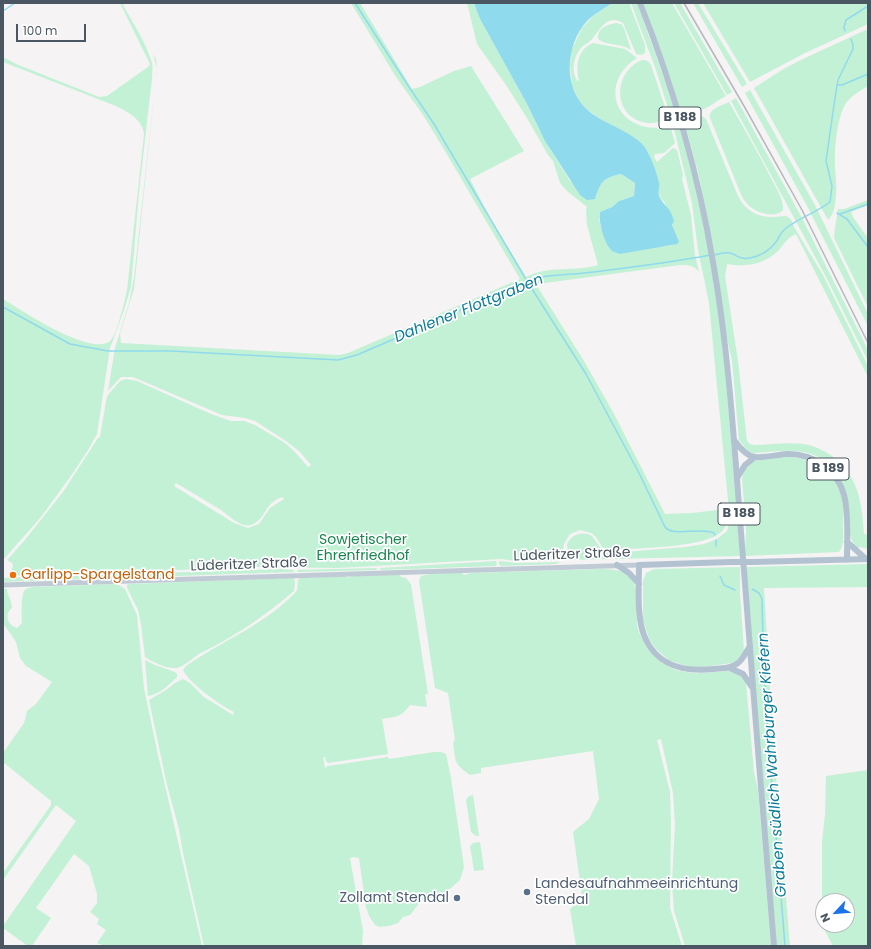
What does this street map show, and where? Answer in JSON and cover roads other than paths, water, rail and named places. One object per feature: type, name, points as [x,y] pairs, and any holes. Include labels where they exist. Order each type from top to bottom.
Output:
[{"type":"main road","name":"B 188","points":[[640,3],[665,69],[682,124],[697,181],[711,250],[724,341],[737,478],[750,646]]},
{"type":"main road","points":[[733,439],[742,450],[755,457],[745,465],[737,478]]},
{"type":"main road","name":"B 189","points":[[755,457],[786,454],[801,455],[816,460],[828,469],[838,480],[844,495],[848,560]]},
{"type":"main road","points":[[847,542],[867,559]]},
{"type":"main road","points":[[753,688],[743,674],[730,668],[686,670],[673,666],[658,656],[649,645],[642,628],[640,616],[639,565],[867,559]]},
{"type":"main road","points":[[618,565],[630,573],[639,584]]},
{"type":"main road","name":"Lüderitzer Straße","points":[[3,585],[639,565]]},
{"type":"main road","points":[[730,668],[741,660],[750,646]]},
{"type":"main road","points":[[750,646],[774,946]]},
{"type":"water","points":[[474,3],[612,3],[587,21],[574,42],[570,67],[571,80],[581,103],[590,112],[633,136],[646,149],[658,179],[659,196],[669,210],[674,221],[672,225],[679,242],[677,244],[620,254],[611,250],[603,234],[600,221],[600,212],[612,207],[619,201],[634,196],[635,183],[621,174],[606,179],[599,188],[595,199],[587,200],[580,195],[545,141],[527,104],[480,19]]},
{"type":"waterway","points":[[3,11],[15,3]]},
{"type":"waterway","name":"Dahlener Flottgraben","points":[[355,3],[434,124],[527,281],[586,374],[640,475],[665,527],[669,530],[680,532],[708,531],[714,533],[715,535]]},
{"type":"waterway","name":"Dahlener Flottgraben","points":[[845,31],[844,27],[846,20],[868,6]]},
{"type":"waterway","name":"Dahlener Flottgraben","points":[[714,255],[728,253],[741,258],[746,258],[761,254],[774,245],[782,232],[790,225],[830,202],[832,186],[826,161],[838,80],[853,49],[851,39]]},
{"type":"waterway","points":[[837,85],[842,85],[868,74]]},
{"type":"waterway","points":[[840,214],[868,204]]},
{"type":"waterway","points":[[838,214],[837,213],[847,219],[868,247]]},
{"type":"waterway","name":"Dahlener Flottgraben","points":[[3,307],[70,344],[108,351],[171,351],[338,360],[357,355],[535,278],[632,267],[710,255]]},
{"type":"waterway","name":"Graben südlich Wahrburger Kiefern","points":[[716,540],[716,546]]},
{"type":"waterway","name":"Graben südlich Wahrburger Kiefern","points":[[720,576],[724,585],[735,590]]},
{"type":"waterway","name":"Graben südlich Wahrburger Kiefern","points":[[752,589],[759,593],[762,599],[765,686],[785,946]]},
{"type":"railway","points":[[684,3],[802,210],[868,343]]},
{"type":"place","name":"Garlipp-Spargelstand","points":[[13,575]]},
{"type":"place","name":"Landesaufnahmeeinrichtung Stendal","points":[[527,892]]},
{"type":"place","name":"Zollamt Stendal","points":[[457,898]]},
{"type":"park label","name":"Sowjetischer Ehrenfriedhof","points":[[363,548]]}]
